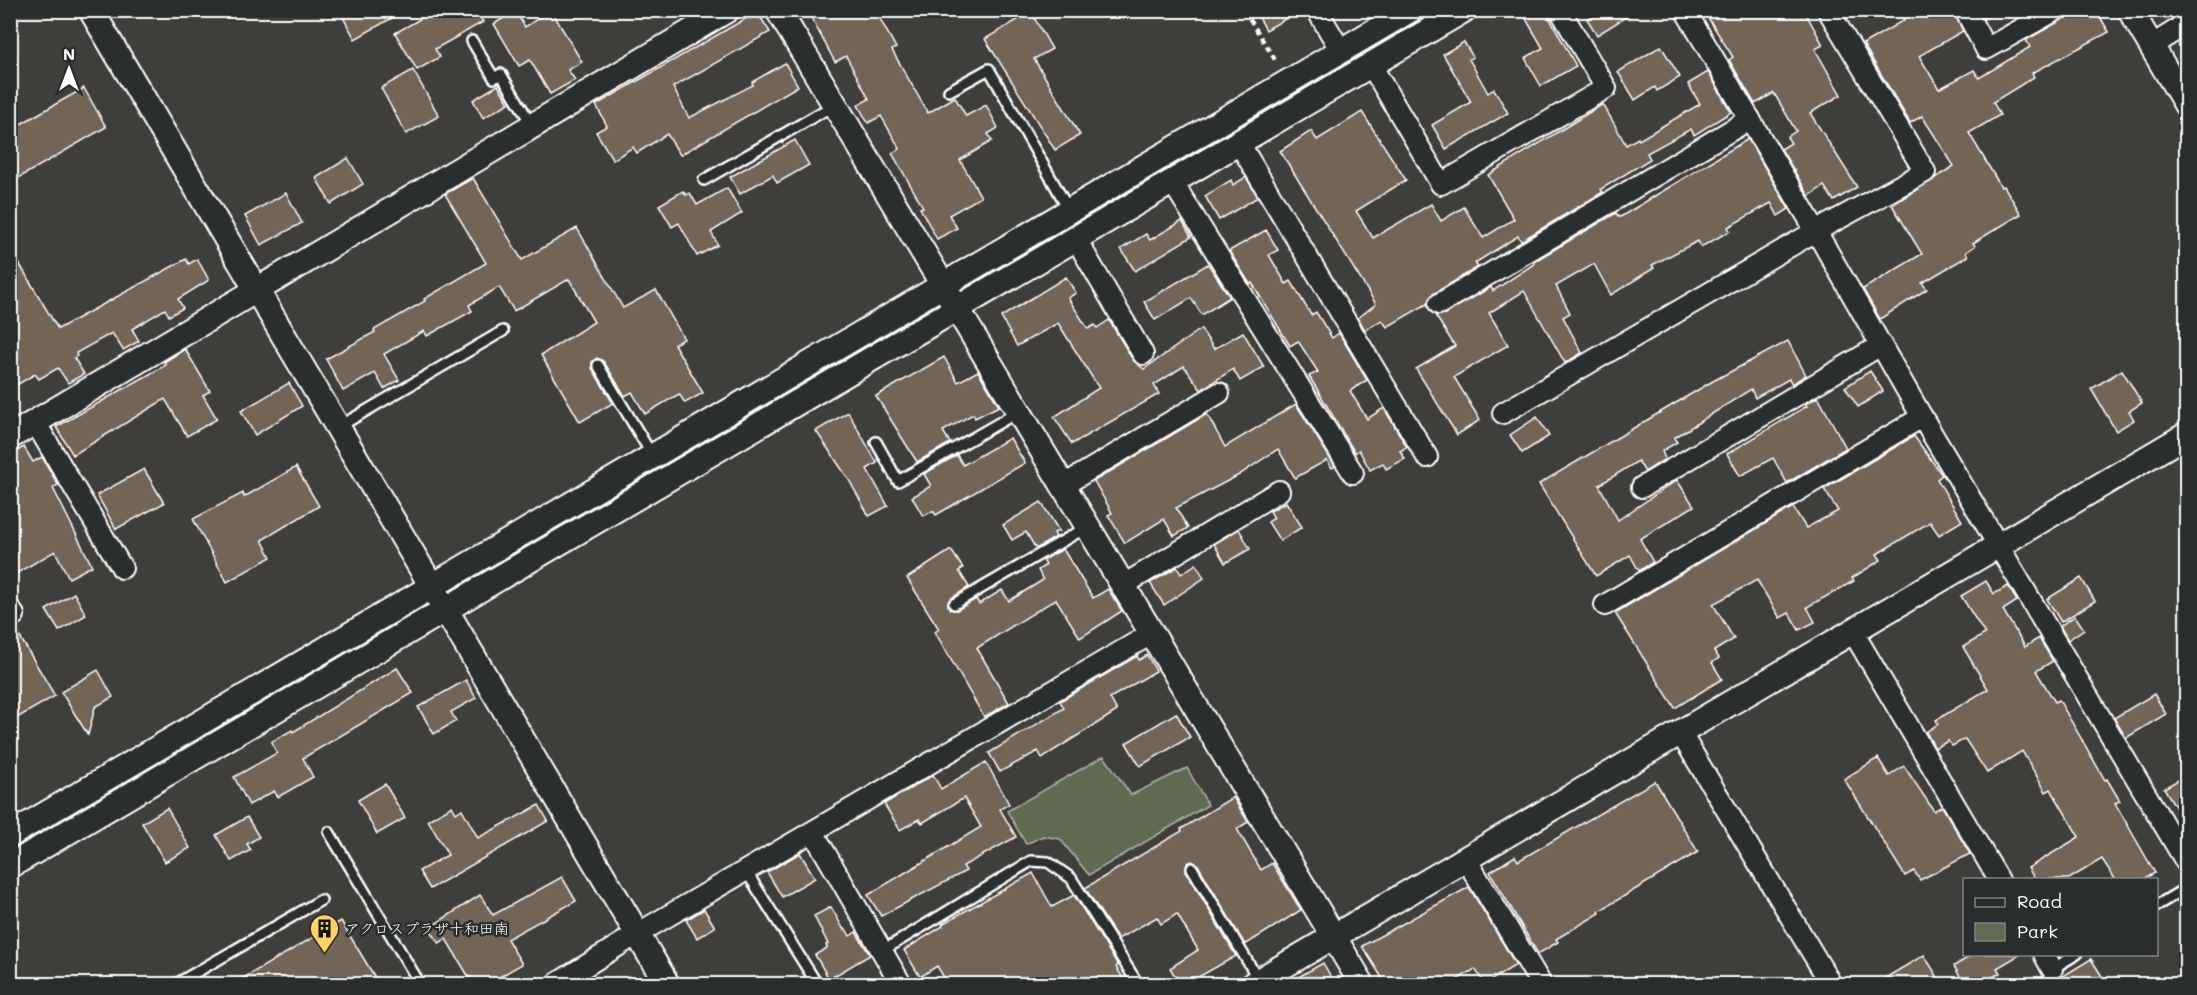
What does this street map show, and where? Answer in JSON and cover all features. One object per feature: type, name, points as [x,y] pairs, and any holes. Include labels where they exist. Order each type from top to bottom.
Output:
[{"type":"street","points":[[91,10],[667,984]]},
{"type":"street","points":[[10,436],[727,10]]},
{"type":"street","points":[[778,10],[1362,984]]},
{"type":"street","points":[[1317,10],[1341,51]]},
{"type":"street","points":[[10,835],[1410,10]]},
{"type":"street","points":[[10,866],[1464,10]]},
{"type":"street","points":[[1371,65],[1441,184],[1606,88],[1560,10]]},
{"type":"street","points":[[1685,10],[1816,231],[1922,417],[2187,862]]},
{"type":"street","points":[[1503,413],[1816,231],[1925,172],[1828,10]]},
{"type":"street","points":[[1965,10],[1986,49],[2056,10]]},
{"type":"street","points":[[2130,10],[2185,98]]},
{"type":"street","points":[[2151,46],[2187,24]]},
{"type":"street","points":[[1439,304],[1750,120]]},
{"type":"street","points":[[1239,143],[1427,457]]},
{"type":"street","points":[[1173,183],[1353,473]]},
{"type":"street","points":[[1076,239],[1143,354]]},
{"type":"street","points":[[1642,487],[1881,345]]},
{"type":"street","points":[[1062,486],[1219,393]]},
{"type":"street","points":[[1605,605],[1922,417]]},
{"type":"street","points":[[35,422],[122,568]]},
{"type":"street","points":[[1256,983],[2187,435]]},
{"type":"street","points":[[1122,586],[1279,490]]},
{"type":"street","points":[[1853,632],[1998,878]]},
{"type":"street","points":[[556,984],[637,934],[1151,634]]},
{"type":"street","points":[[1681,734],[1830,984]]},
{"type":"street","points":[[813,832],[901,984]]},
{"type":"street","points":[[1466,859],[1541,984]]},
{"type":"lane","points":[[472,41],[494,78],[501,74],[532,126]]},
{"type":"lane","points":[[949,91],[989,69],[1070,211]]},
{"type":"lane","points":[[704,180],[834,105]]},
{"type":"lane","points":[[338,427],[503,331]]},
{"type":"lane","points":[[598,365],[653,457]]},
{"type":"lane","points":[[876,442],[898,481],[1018,412]]},
{"type":"lane","points":[[954,604],[1087,527]]},
{"type":"lane","points":[[329,832],[420,984]]},
{"type":"lane","points":[[882,951],[1031,861],[1048,862],[1071,878],[1138,984]]},
{"type":"lane","points":[[1192,868],[1256,983]]},
{"type":"lane","points":[[746,870],[817,984]]},
{"type":"lane","points":[[2158,905],[2187,888]]},
{"type":"lane","points":[[176,984],[321,900]]},
{"type":"lane","points":[[2048,962],[2070,956]]},
{"type":"path","points":[[1244,10],[1288,82]]},
{"type":"green space","points":[[1104,756],[1131,795],[1187,768],[1208,805],[1089,875],[1060,839],[1043,836],[1026,844],[1007,811]]},
{"type":"building","points":[[339,10],[406,10],[355,39]]},
{"type":"building","points":[[436,10],[476,10],[483,22],[435,49],[440,57],[417,70],[395,33]]},
{"type":"building","points":[[551,10],[582,62],[568,70],[575,80],[550,94],[530,60],[519,66],[494,24],[515,11],[525,27]]},
{"type":"building","points":[[807,10],[875,10],[896,48],[892,50],[928,113],[955,97],[966,116],[986,105],[998,128],[988,134],[992,141],[960,160],[981,197],[949,215],[957,228],[937,239],[920,208],[923,207],[892,153],[900,149],[881,116],[868,123],[858,105],[869,99],[846,56],[835,62]]},
{"type":"building","points":[[1255,10],[1301,10],[1266,30]]},
{"type":"building","points":[[1545,10],[1576,66],[1541,86],[1525,58],[1543,48],[1526,19]]},
{"type":"building","points":[[1601,10],[1637,10],[1597,35],[1587,19]]},
{"type":"building","points":[[1703,10],[1804,10],[1823,45],[1815,49],[1841,95],[1810,113],[1857,187],[1834,201],[1824,186],[1809,196],[1781,149],[1791,143],[1787,137],[1796,131],[1774,93],[1755,104],[1729,60],[1733,57]]},
{"type":"building","points":[[1898,10],[1953,10],[1963,31],[1919,56],[1939,89],[1974,70],[1979,78],[2030,47],[2026,40],[2062,20],[2068,10],[2096,10],[2109,32],[2032,73],[2034,77],[1993,102],[2000,115],[1969,133],[2001,187],[2004,186],[2021,214],[1973,243],[1975,246],[1966,252],[1968,256],[1922,283],[1927,289],[1880,319],[1863,289],[1922,254],[1892,205],[1954,166],[1922,116],[1910,123],[1863,44],[1904,20]]},
{"type":"building","points":[[1979,10],[1999,10],[1984,19]]},
{"type":"building","points":[[757,12],[770,32],[673,87],[689,118],[753,85],[752,82],[785,63],[798,86],[680,155],[667,134],[637,153],[633,147],[613,160],[596,132],[607,126],[596,105]]},
{"type":"building","points":[[1031,12],[1052,49],[1034,59],[1080,135],[1055,150],[985,39]]},
{"type":"building","points":[[1464,42],[1473,57],[1469,59],[1488,93],[1494,89],[1508,113],[1446,149],[1432,125],[1471,102],[1443,54]]},
{"type":"building","points":[[1661,46],[1680,77],[1657,91],[1655,87],[1635,100],[1618,72]]},
{"type":"building","points":[[413,70],[439,116],[406,134],[381,88]]},
{"type":"building","points":[[1708,72],[1731,112],[1694,135],[1691,129],[1647,153],[1650,159],[1601,189],[1603,192],[1521,241],[1518,236],[1475,263],[1478,267],[1433,294],[1427,304],[1387,327],[1382,320],[1365,330],[1358,318],[1376,304],[1280,151],[1311,131],[1317,140],[1362,112],[1406,180],[1356,211],[1373,238],[1431,204],[1441,221],[1464,207],[1483,238],[1514,219],[1488,175],[1603,104],[1626,145],[1638,138],[1639,140],[1700,104],[1688,84]]},
{"type":"building","points":[[498,85],[509,103],[483,118],[473,100]]},
{"type":"building","points":[[84,88],[106,127],[10,183],[10,130]]},
{"type":"building","points":[[1748,139],[1789,209],[1778,216],[1771,203],[1728,227],[1730,231],[1701,247],[1698,241],[1652,265],[1654,268],[1611,295],[1594,264],[1556,286],[1570,313],[1563,317],[1582,353],[1565,363],[1524,291],[1489,313],[1508,345],[1454,377],[1480,420],[1457,435],[1416,369],[1455,346],[1435,315],[1445,314],[1491,287],[1493,291],[1534,264],[1533,262],[1616,213],[1619,217],[1622,216]]},
{"type":"building","points":[[795,140],[809,165],[777,183],[773,175],[740,194],[730,177]]},
{"type":"building","points":[[348,158],[363,184],[331,204],[316,178]]},
{"type":"building","points":[[1246,177],[1258,197],[1219,220],[1205,196],[1231,180],[1233,185]]},
{"type":"building","points":[[473,178],[522,260],[577,228],[623,308],[656,290],[684,339],[674,344],[703,393],[685,403],[679,394],[645,414],[632,392],[625,396],[604,362],[597,358],[592,362],[592,368],[613,403],[580,422],[541,355],[594,322],[569,279],[514,311],[499,287],[469,305],[472,311],[427,336],[424,331],[384,354],[399,380],[384,389],[375,373],[343,391],[326,359],[375,332],[374,330],[486,263],[445,194]]},
{"type":"building","points":[[727,188],[742,213],[711,232],[718,245],[697,256],[679,223],[672,227],[659,205],[683,191],[686,195],[690,193],[697,205]]},
{"type":"building","points":[[286,193],[302,223],[261,245],[245,216]]},
{"type":"building","points":[[1182,221],[1191,237],[1135,271],[1121,249],[1146,234],[1150,240]]},
{"type":"building","points":[[1266,230],[1278,250],[1269,255],[1286,284],[1291,281],[1311,315],[1316,312],[1332,338],[1339,333],[1367,380],[1350,391],[1367,419],[1384,408],[1407,447],[1400,451],[1405,459],[1386,469],[1383,463],[1370,470],[1359,450],[1355,453],[1309,376],[1318,372],[1298,341],[1290,346],[1252,283],[1250,284],[1229,251]]},
{"type":"building","points":[[10,248],[58,329],[186,259],[189,264],[197,259],[209,280],[178,299],[183,308],[169,316],[165,309],[132,329],[139,341],[123,350],[112,333],[76,353],[77,356],[74,358],[84,374],[68,383],[58,368],[39,379],[35,374],[10,389]]},
{"type":"building","points":[[1208,264],[1230,297],[1202,315],[1191,298],[1155,320],[1144,302]]},
{"type":"building","points":[[1066,277],[1076,293],[1068,298],[1088,329],[1095,325],[1097,328],[1109,320],[1133,360],[1144,369],[1201,329],[1214,349],[1243,332],[1264,367],[1240,381],[1233,369],[1201,390],[1184,366],[1154,385],[1159,394],[1072,444],[1054,417],[1099,388],[1058,323],[1017,346],[1001,317]]},
{"type":"building","points":[[1788,341],[1806,375],[1792,384],[1789,379],[1755,398],[1751,389],[1674,438],[1677,442],[1662,451],[1665,459],[1645,472],[1638,461],[1599,485],[1618,520],[1677,480],[1694,506],[1640,539],[1653,562],[1639,571],[1630,555],[1596,576],[1539,484],[1713,381]]},
{"type":"building","points":[[185,349],[210,391],[203,395],[217,419],[187,436],[165,399],[73,455],[56,427],[166,365],[164,362]]},
{"type":"building","points":[[944,357],[958,382],[978,371],[999,406],[975,418],[973,414],[943,431],[950,443],[917,462],[876,396]]},
{"type":"building","points":[[2122,370],[2142,403],[2129,411],[2134,420],[2116,431],[2091,389]]},
{"type":"building","points":[[1870,371],[1883,391],[1858,407],[1845,387]]},
{"type":"building","points":[[289,383],[302,406],[255,435],[241,411]]},
{"type":"building","points":[[1818,397],[1846,448],[1787,483],[1773,458],[1740,476],[1727,454]]},
{"type":"building","points":[[1296,404],[1335,466],[1332,468],[1327,460],[1295,478],[1278,449],[1239,475],[1176,508],[1188,528],[1174,536],[1164,519],[1125,543],[1108,515],[1112,513],[1094,481],[1207,414],[1225,447]]},
{"type":"building","points":[[848,412],[877,463],[867,469],[888,506],[869,516],[849,480],[816,431]]},
{"type":"building","points":[[1537,417],[1549,436],[1522,453],[1510,435]]},
{"type":"building","points":[[1914,436],[1942,475],[1937,479],[1962,521],[1939,535],[1930,522],[1877,554],[1881,560],[1852,578],[1854,581],[1807,607],[1815,622],[1799,630],[1789,613],[1780,618],[1757,580],[1713,604],[1734,639],[1714,651],[1719,658],[1712,663],[1722,679],[1675,708],[1615,613],[1793,507],[1806,528],[1838,511],[1824,489]]},
{"type":"building","points":[[1010,438],[1025,463],[936,515],[933,511],[923,516],[912,497],[931,486],[924,474],[957,455],[963,465]]},
{"type":"building","points":[[24,447],[33,462],[42,457],[58,485],[53,488],[92,566],[69,578],[55,551],[10,577],[10,455]]},
{"type":"building","points":[[296,467],[319,506],[262,540],[271,557],[227,582],[193,519],[243,493],[244,497]]},
{"type":"building","points":[[144,469],[164,503],[116,529],[97,495]]},
{"type":"building","points":[[1041,502],[1059,531],[1054,533],[1056,537],[1036,549],[1026,532],[1012,540],[1003,525]]},
{"type":"building","points":[[1286,502],[1302,527],[1280,541],[1268,522],[1274,518],[1270,511]]},
{"type":"building","points":[[1239,529],[1250,549],[1225,563],[1214,544]]},
{"type":"building","points":[[1063,549],[1093,598],[1108,589],[1122,611],[1080,638],[1056,599],[977,648],[1009,703],[984,717],[935,632],[939,629],[907,578],[951,550],[963,568],[959,571],[969,587],[949,600],[950,609],[957,610],[976,599],[979,604],[1002,590],[1009,601],[1043,580],[1038,570],[1046,565],[1043,560]]},
{"type":"building","points":[[1196,564],[1204,578],[1164,605],[1150,583],[1177,567],[1181,574]]},
{"type":"building","points":[[2081,578],[2095,601],[2061,622],[2047,599]]},
{"type":"building","points":[[1986,581],[1994,594],[2008,586],[2017,601],[2003,610],[2025,647],[2039,638],[2053,661],[2036,671],[2055,702],[2059,700],[2105,780],[2107,779],[2120,801],[2115,803],[2155,873],[2146,878],[2114,878],[2102,859],[2071,878],[2034,878],[2028,868],[2079,837],[2051,789],[2046,792],[2022,751],[1987,773],[1965,739],[1952,746],[1948,741],[1935,748],[1926,732],[1938,724],[1936,720],[1988,689],[1963,647],[1985,634],[1961,596]]},
{"type":"building","points":[[74,593],[86,615],[59,631],[46,610]]},
{"type":"building","points":[[2075,616],[2084,629],[2068,640],[2060,626]]},
{"type":"building","points":[[10,626],[14,627],[55,696],[10,722]]},
{"type":"building","points":[[1147,655],[1156,671],[1110,698],[1117,711],[1042,758],[1038,751],[1000,772],[989,753],[1064,708],[1060,701],[1137,656],[1139,660]]},
{"type":"building","points":[[397,668],[413,693],[303,758],[313,777],[278,797],[274,791],[249,805],[234,777],[277,753],[271,742],[292,730],[293,732]]},
{"type":"building","points":[[98,670],[113,697],[95,707],[88,735],[61,692]]},
{"type":"building","points":[[466,680],[476,698],[451,712],[456,721],[434,734],[418,707]]},
{"type":"building","points":[[2154,694],[2166,714],[2126,738],[2114,718]]},
{"type":"building","points":[[1176,713],[1190,737],[1140,766],[1126,743]]},
{"type":"building","points":[[1878,758],[1889,776],[1904,766],[1934,811],[1942,806],[1970,854],[1920,880],[1914,871],[1905,876],[1844,779]]},
{"type":"building","points":[[986,762],[1009,804],[1000,809],[1016,837],[963,866],[966,871],[881,916],[868,895],[981,827],[964,798],[922,823],[919,819],[900,830],[884,804],[933,775],[941,789]]},
{"type":"building","points":[[2187,775],[2187,826],[2164,788]]},
{"type":"building","points":[[1655,781],[1698,852],[1599,911],[1600,913],[1556,939],[1558,942],[1538,954],[1490,872],[1515,856],[1518,861]]},
{"type":"building","points":[[385,784],[405,818],[377,834],[358,800]]},
{"type":"building","points":[[1233,797],[1248,822],[1237,829],[1261,870],[1272,863],[1301,910],[1245,945],[1198,865],[1192,861],[1188,863],[1186,871],[1236,956],[1186,984],[1180,984],[1170,968],[1198,950],[1177,914],[1161,924],[1157,917],[1118,939],[1085,888],[1182,831],[1181,829]]},
{"type":"building","points":[[539,805],[548,821],[430,889],[419,871],[448,855],[428,820],[452,806],[456,813],[462,809],[478,838]]},
{"type":"building","points":[[167,808],[190,848],[165,862],[142,823]]},
{"type":"building","points":[[247,817],[259,837],[247,844],[251,850],[231,861],[216,835]]},
{"type":"building","points":[[800,853],[815,878],[782,897],[767,872]]},
{"type":"building","points":[[1033,873],[1052,907],[1074,895],[1118,965],[1116,967],[1127,984],[948,984],[937,966],[920,977],[904,950],[943,926],[942,924]]},
{"type":"building","points":[[562,877],[576,901],[507,939],[522,964],[487,984],[473,984],[446,939],[439,943],[429,928],[480,895],[493,915]]},
{"type":"building","points":[[1469,887],[1516,965],[1485,984],[1475,969],[1450,984],[1386,984],[1362,946]]},
{"type":"building","points":[[831,907],[844,930],[846,929],[850,936],[856,932],[870,955],[829,979],[815,955],[827,948],[828,944],[814,916]]},
{"type":"building","points":[[704,909],[715,927],[697,938],[686,920]]},
{"type":"building","name":"アクロスプラザ十和田南","points":[[341,921],[379,984],[233,984]]},
{"type":"building","points":[[1924,955],[1942,984],[1875,984]]},
{"type":"building","points":[[1971,956],[2018,956],[1997,968],[2000,973],[1979,984],[1964,984],[1954,966]]},
{"type":"building","points":[[2091,959],[2107,984],[2050,984]]},
{"type":"building","points":[[1323,963],[1335,984],[1286,984]]},
{"type":"place","name":"アクロスプラザ十和田南","points":[[324,954]]}]
